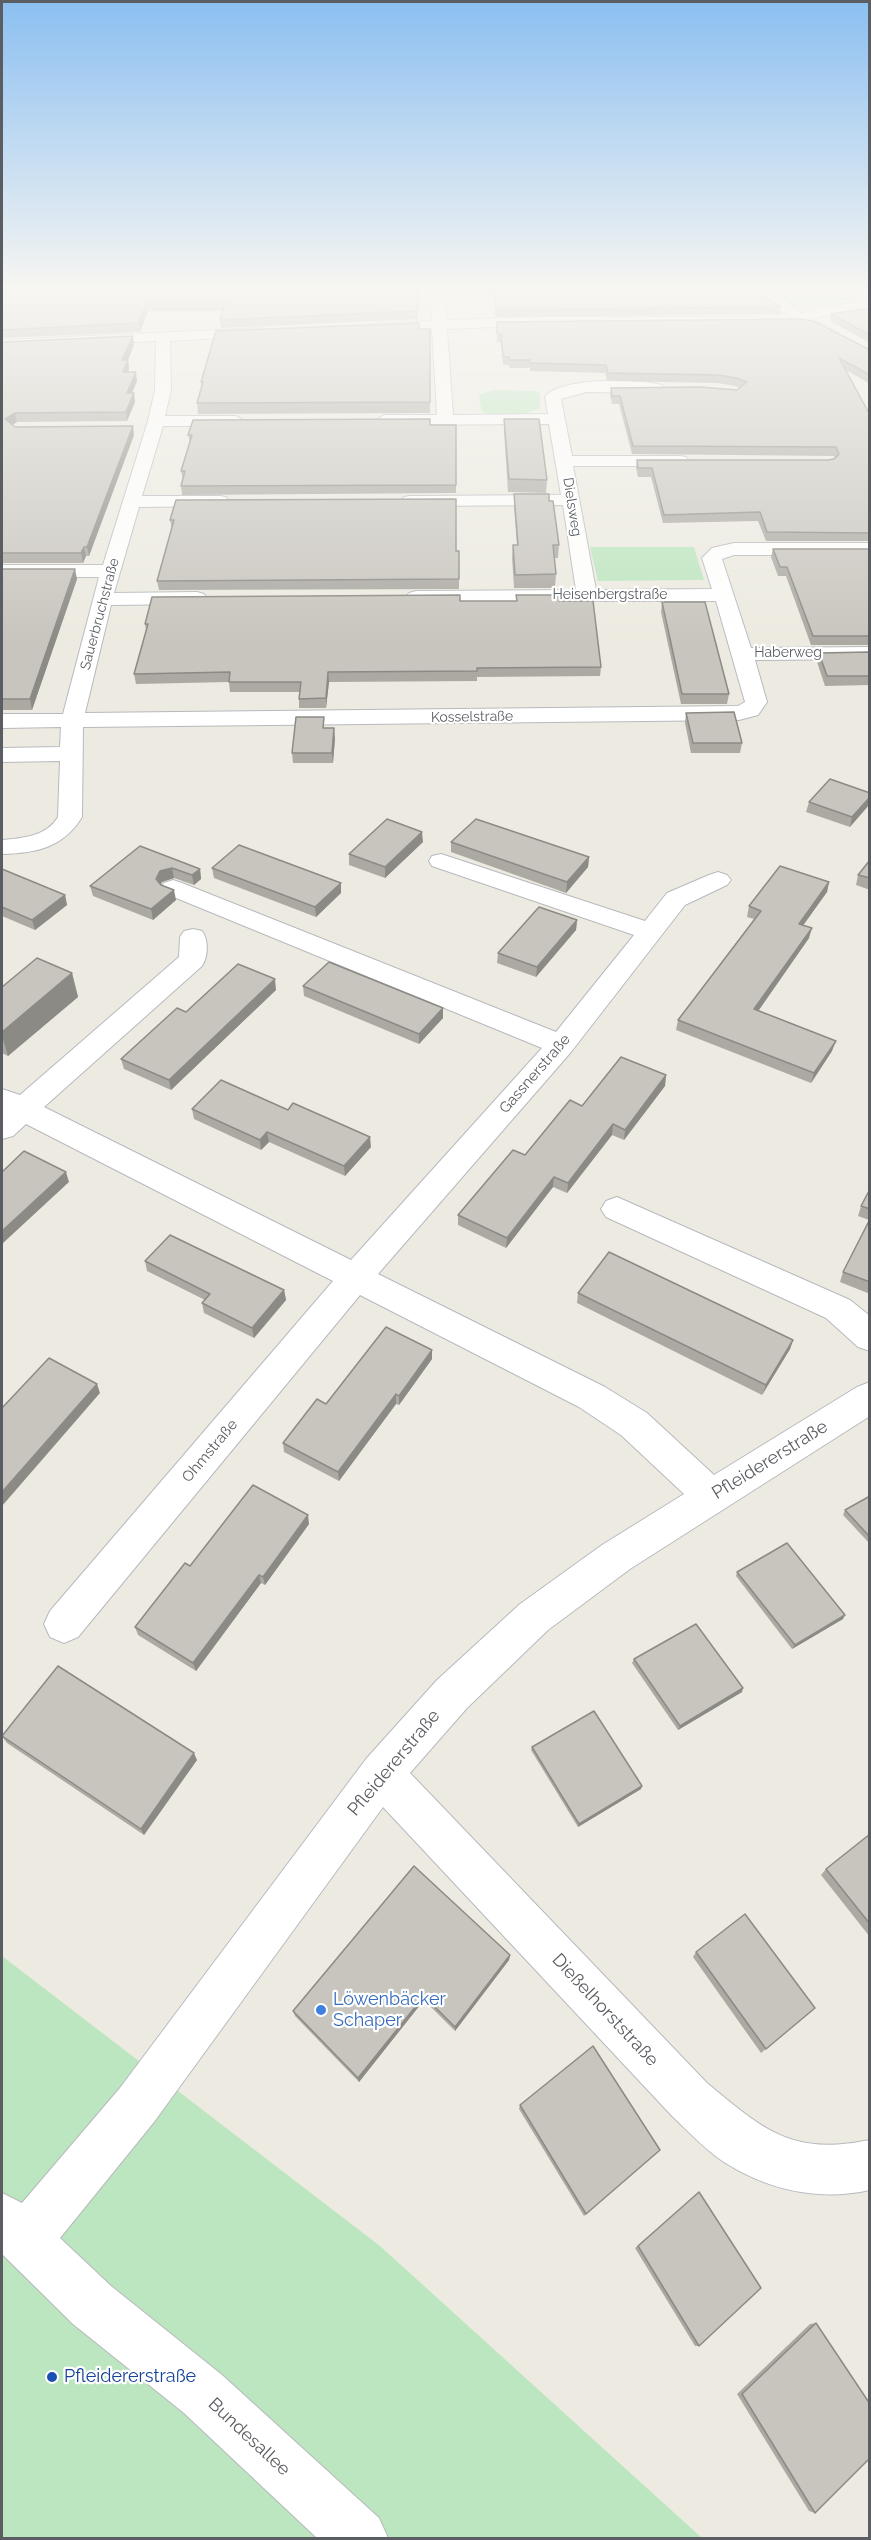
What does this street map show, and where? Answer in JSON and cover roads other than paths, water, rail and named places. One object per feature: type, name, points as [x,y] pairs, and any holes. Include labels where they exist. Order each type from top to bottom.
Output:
[{"type":"street","name":"Sauerbruchstraße","points":[[2,847],[30,844],[51,837],[65,827],[70,817],[72,720],[102,599],[157,406]]},
{"type":"street","points":[[444,406],[445,420]]},
{"type":"street","name":"Dielsweg","points":[[554,406],[587,595]]},
{"type":"street","points":[[364,420],[556,419]]},
{"type":"street","points":[[150,426],[248,421]]},
{"type":"street","points":[[565,461],[696,461]]},
{"type":"street","points":[[392,501],[570,500]]},
{"type":"street","points":[[131,502],[238,501]]},
{"type":"street","name":"Kosselstraße","points":[[72,720],[727,714],[750,710],[756,702],[712,558],[719,552],[734,549],[870,549]]},
{"type":"street","points":[[2,571],[110,571]]},
{"type":"street","name":"Heisenbergstraße","points":[[398,597],[722,595]]},
{"type":"street","points":[[102,599],[220,598]]},
{"type":"street","name":"Haberweg","points":[[743,654],[870,653]]},
{"type":"street","points":[[2,721],[72,720]]},
{"type":"street","points":[[2,755],[70,754]]},
{"type":"street","points":[[441,861],[649,931]]},
{"type":"street","name":"Gassnerstraße","points":[[356,1277],[561,1045],[676,899],[718,880]]},
{"type":"street","points":[[173,888],[561,1045]]},
{"type":"street","points":[[193,937],[192,960],[8,1112],[356,1277],[600,1403],[634,1424],[712,1497]]},
{"type":"street","points":[[617,1209],[838,1309],[870,1337]]},
{"type":"street","name":"Ohmstraße","points":[[64,1624],[356,1277]]},
{"type":"street","name":"Pfleidererstraße","points":[[13,2230],[137,2105],[381,1774],[452,1694],[534,1617],[616,1557],[870,1397]]},
{"type":"street","name":"Dießelhorststraße","points":[[381,1774],[690,2100],[743,2145],[798,2169],[844,2172],[870,2165]]},
{"type":"street","name":"Bundesallee","points":[[13,2230],[92,2305],[203,2394],[359,2538]]},
{"type":"place","name":"Löwenbäcker Schaper","points":[[321,2010]]},
{"type":"place","name":"Pfleidererstraße","points":[[52,2377]]}]
